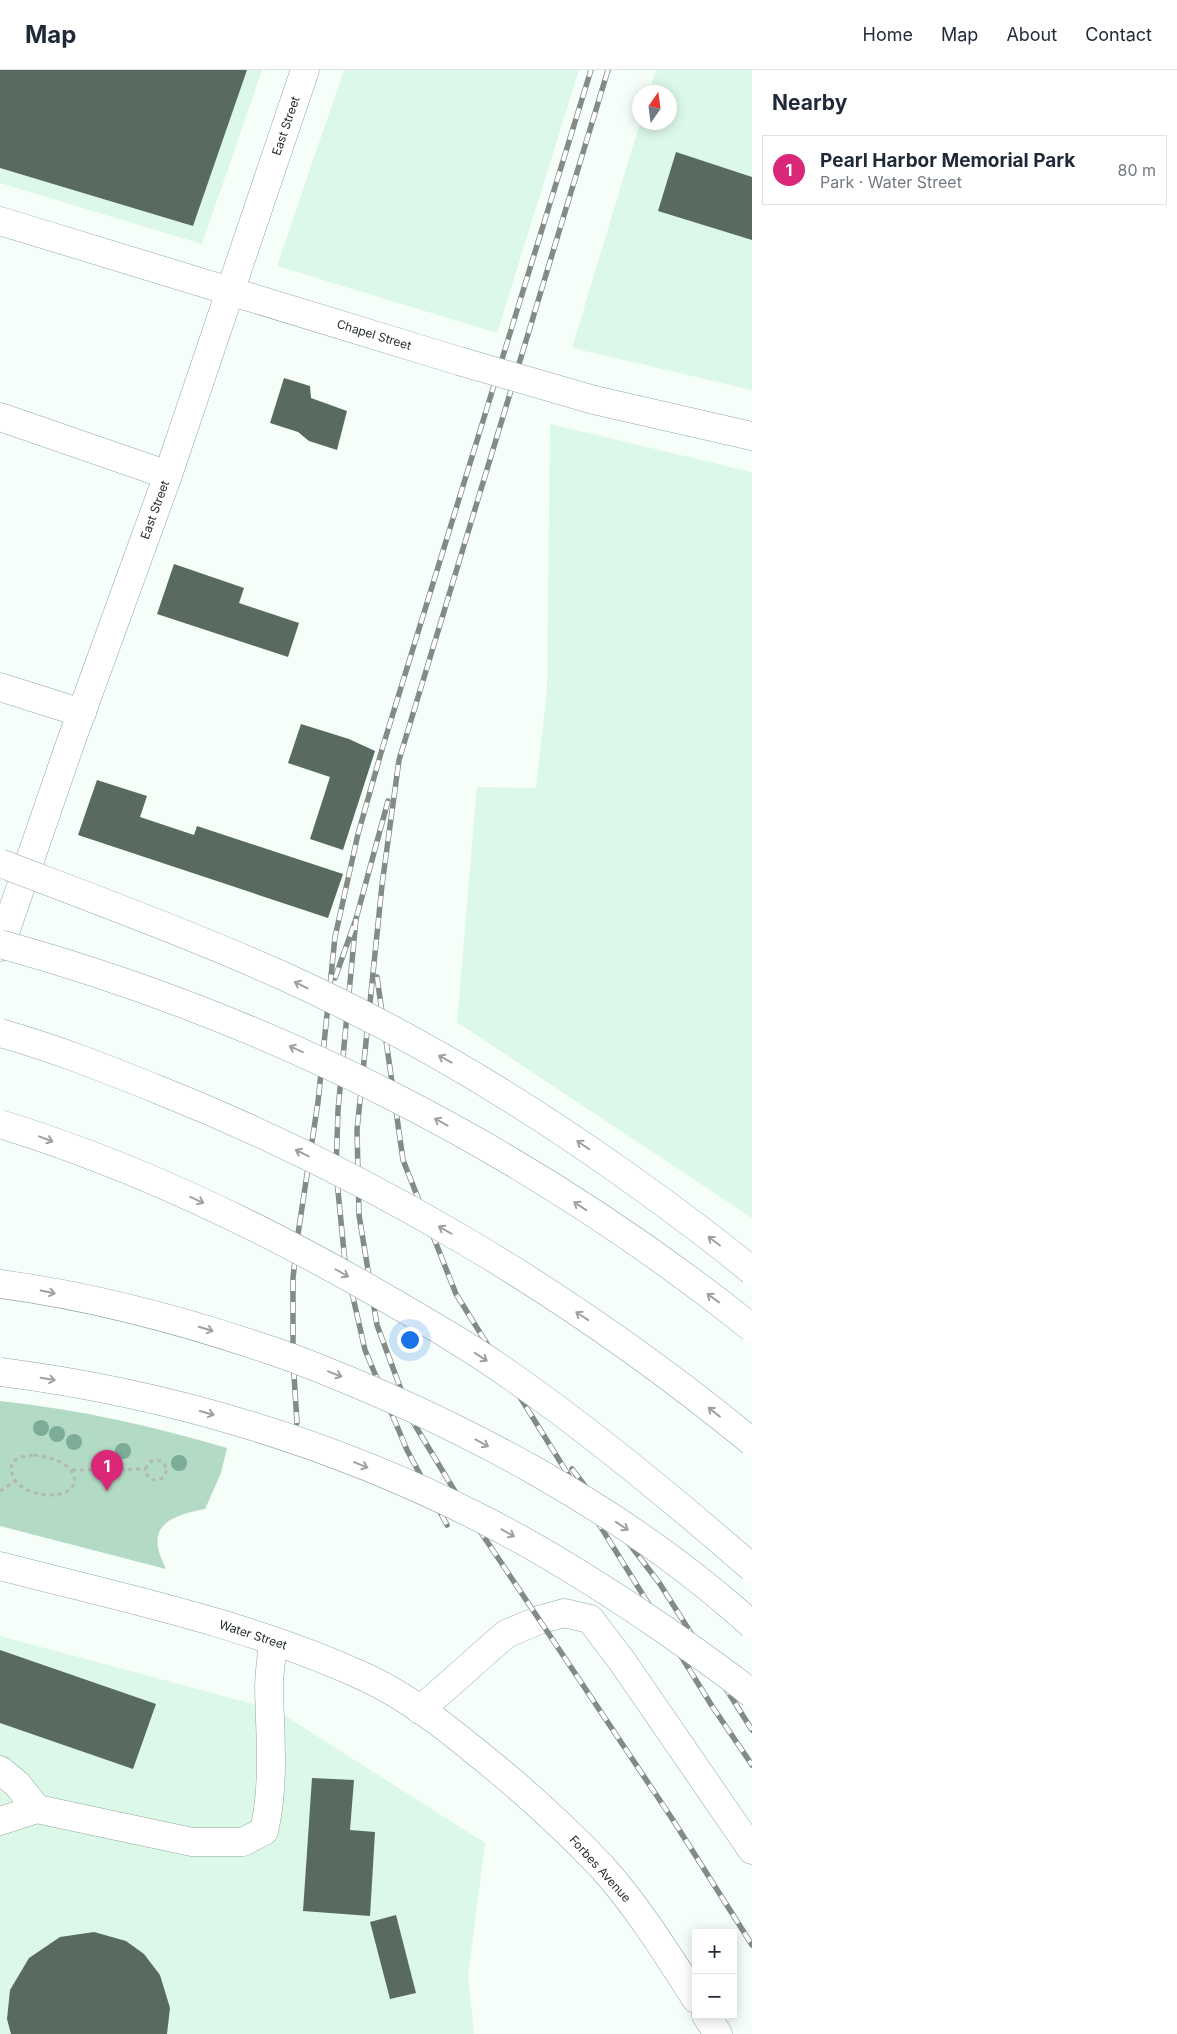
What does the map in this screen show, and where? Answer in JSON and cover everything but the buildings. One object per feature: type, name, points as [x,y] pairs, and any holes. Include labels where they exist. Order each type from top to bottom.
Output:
[{"type":"main road","name":"East Street","points":[[0,946],[168,475],[306,70]]},
{"type":"main road","name":"Chapel Street","points":[[0,221],[459,361],[594,400],[752,436]]},
{"type":"main road","points":[[0,417],[168,475]]},
{"type":"main road","points":[[0,687],[82,712]]},
{"type":"main road","points":[[0,863],[186,935],[282,976],[378,1023],[474,1075],[562,1130],[657,1198],[752,1272]]},
{"type":"main road","points":[[0,946],[95,972],[172,998],[291,1047],[348,1073],[510,1160],[664,1262],[752,1328]]},
{"type":"main road","points":[[0,1033],[106,1068],[206,1108],[304,1153],[393,1201],[488,1255],[579,1314],[665,1374],[752,1442]]},
{"type":"main road","points":[[0,1124],[38,1136],[138,1174],[234,1216],[329,1265],[413,1314],[512,1376],[589,1433],[681,1506],[752,1568]]},
{"type":"main road","points":[[0,1284],[78,1298],[192,1324],[290,1357],[401,1402],[513,1460],[616,1522],[668,1557],[718,1595],[752,1625]]},
{"type":"main road","points":[[0,1372],[112,1390],[189,1408],[259,1428],[327,1452],[407,1484],[479,1517],[552,1557],[618,1598],[752,1694]]},
{"type":"main road","name":"Water Street","points":[[0,1566],[224,1625],[274,1641],[368,1679],[420,1710],[483,1757]]},
{"type":"main road","points":[[420,1710],[506,1634],[539,1620],[564,1613],[590,1619],[622,1661],[752,1850]]},
{"type":"main road","points":[[0,1821],[37,1809],[192,1842],[243,1842],[264,1831],[269,1809],[271,1737],[269,1686],[274,1641]]},
{"type":"main road","name":"Forbes Avenue","points":[[483,1757],[526,1793],[603,1868],[642,1918],[692,1993]]},
{"type":"main road","points":[[0,1770],[17,1784],[37,1809]]},
{"type":"main road","points":[[709,2019],[718,2034]]},
{"type":"path","points":[[34,1455],[47,1456],[60,1462],[72,1470],[75,1477],[75,1484],[67,1492],[42,1494],[31,1492],[15,1481],[11,1476],[10,1468],[13,1461],[21,1457],[34,1455]]},
{"type":"path","points":[[150,1462],[161,1462],[166,1467],[166,1474],[161,1480],[154,1480],[148,1476],[146,1469],[150,1462]]},
{"type":"path","points":[[72,1470],[146,1469]]},
{"type":"path","points":[[0,1491],[15,1481]]},
{"type":"shaded area","points":[[0,70],[262,70],[202,244],[0,183]]},
{"type":"shaded area","points":[[344,70],[579,70],[497,333],[277,266]]},
{"type":"shaded area","points":[[656,70],[752,70],[752,390],[572,348],[638,130],[677,130],[677,85],[651,85]]},
{"type":"shaded area","points":[[550,424],[752,472],[752,1218],[457,1022],[477,787],[536,788],[547,692]]},
{"type":"shaded area","points":[[0,1401],[29,1404],[114,1419],[171,1432],[227,1448],[221,1473],[205,1509],[180,1515],[165,1524],[160,1530],[158,1547],[166,1569],[0,1526]]},
{"type":"shaded area","points":[[0,1636],[276,1710],[485,1843],[468,1976],[474,2034],[0,2034]]},
{"type":"railway","points":[[297,1423],[293,1359],[293,1278],[318,1102],[335,937],[358,834],[383,746],[591,70]]},
{"type":"railway","points":[[608,70],[399,760],[382,885],[357,1130],[359,1215],[377,1325],[413,1422],[468,1513],[673,1820],[752,1945]]},
{"type":"railway","points":[[335,978],[356,919],[388,801]]},
{"type":"railway","points":[[356,919],[338,1110],[336,1171],[345,1262],[365,1350],[407,1450],[447,1525]]},
{"type":"railway","points":[[377,977],[403,1160],[456,1294],[712,1706],[752,1765]]},
{"type":"railway","points":[[572,1469],[660,1584],[752,1730]]},
{"type":"place","name":"Pearl Harbor Memorial Park","points":[[107,1491]]}]
